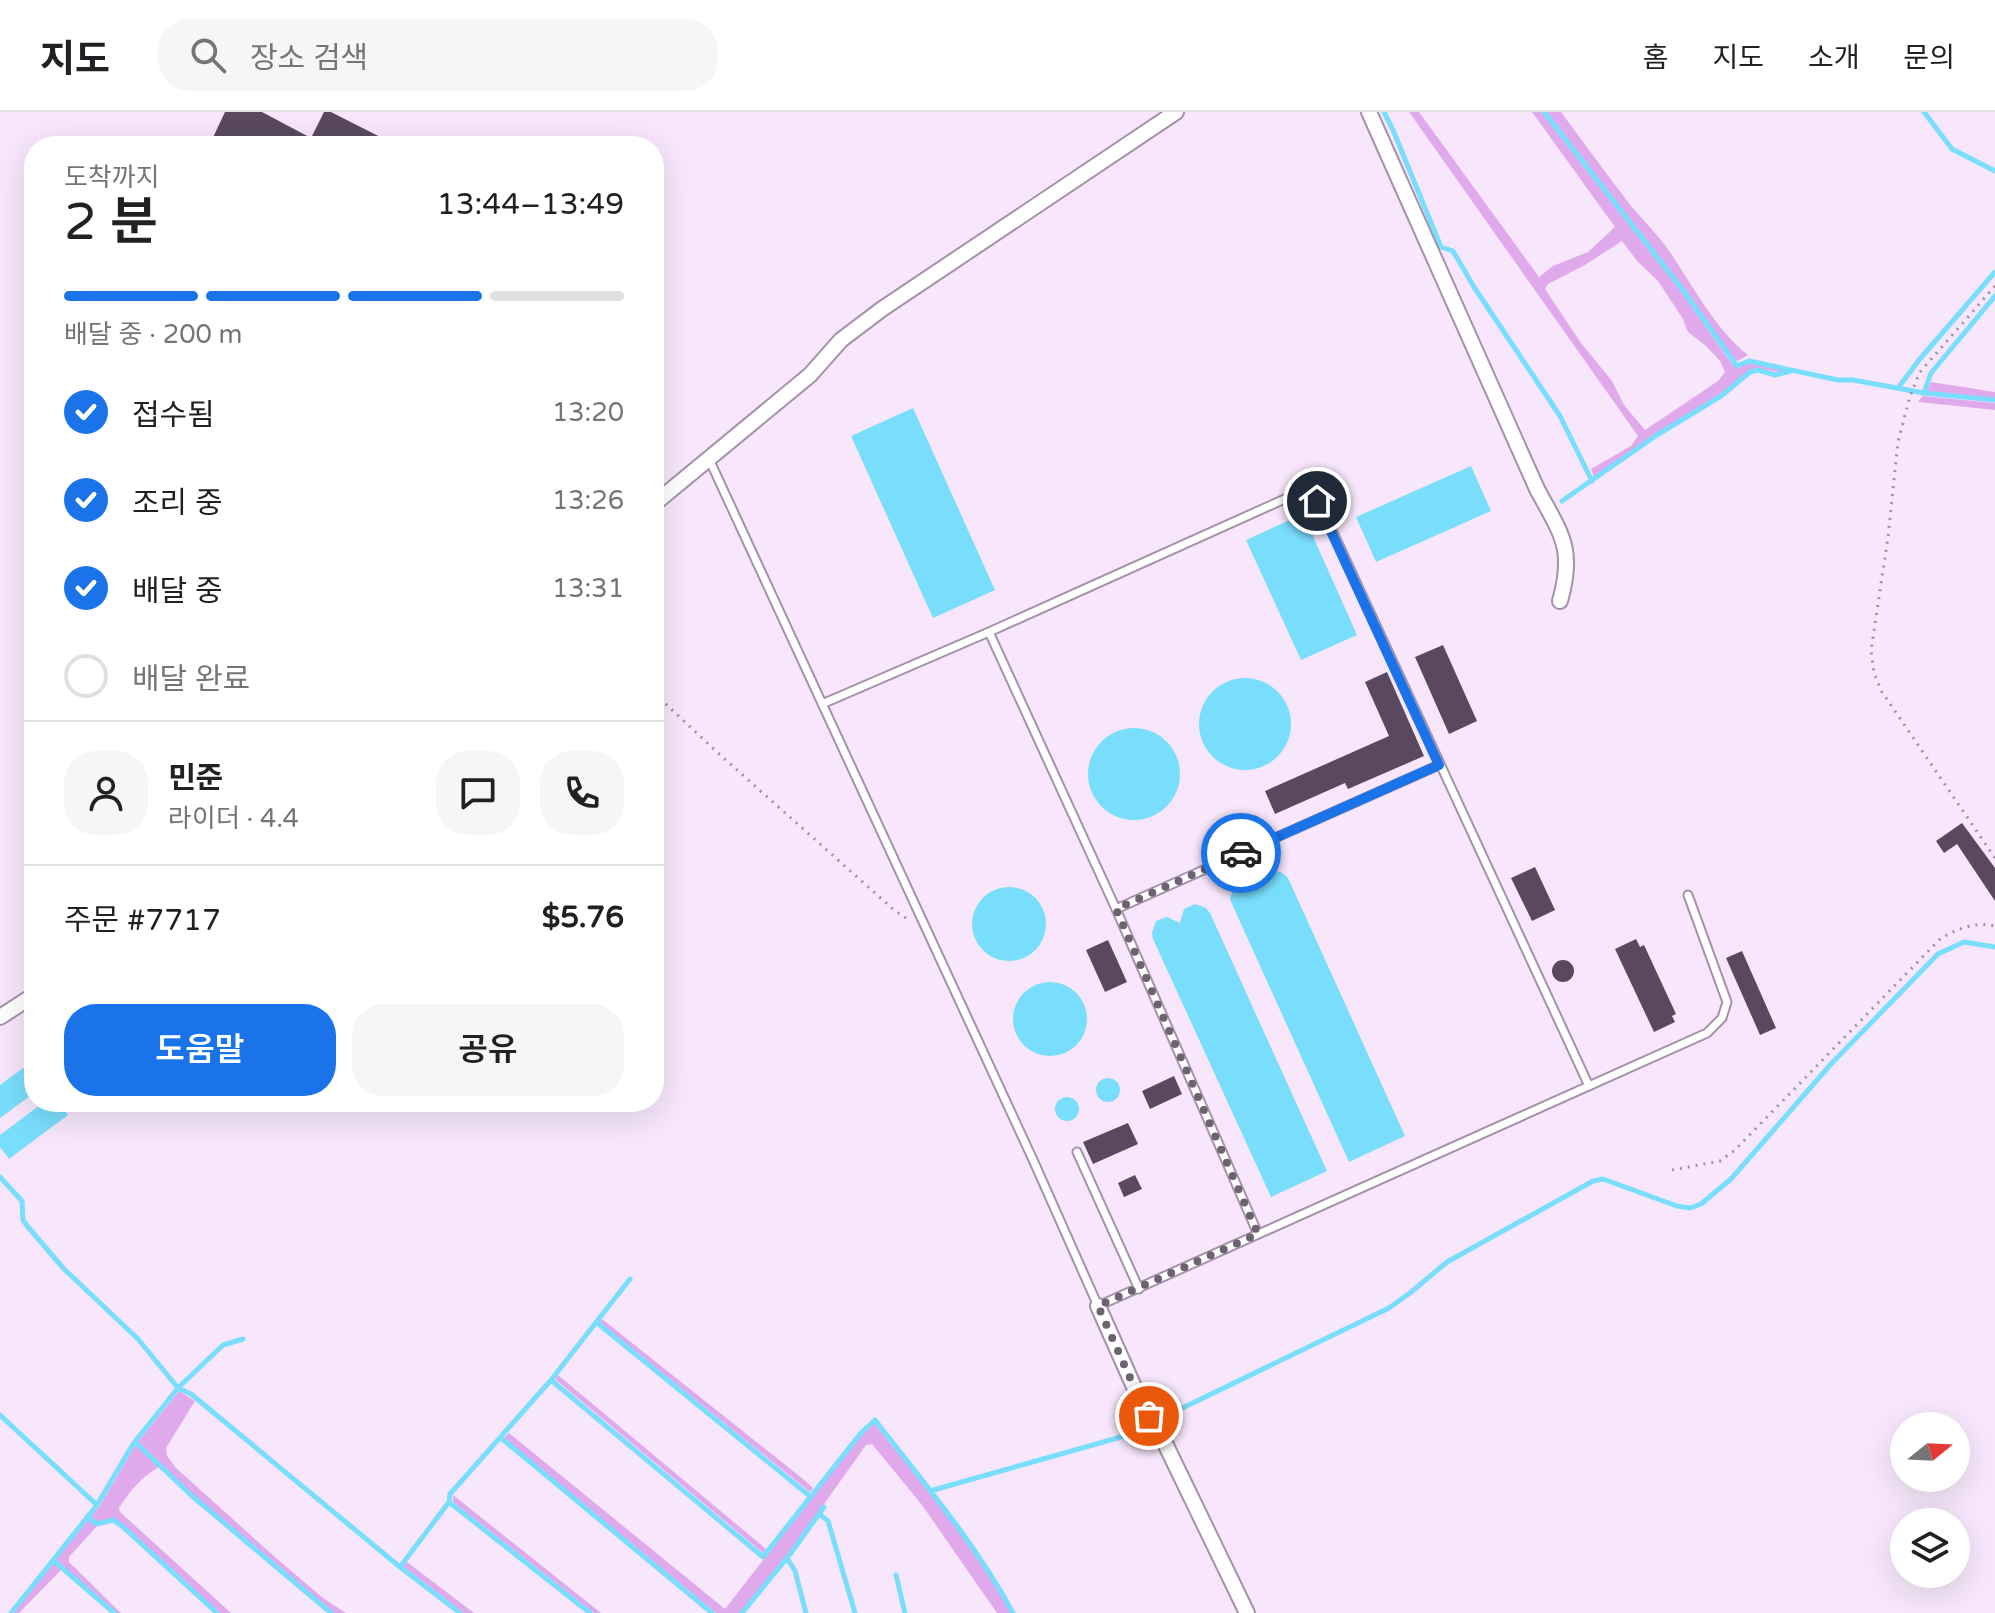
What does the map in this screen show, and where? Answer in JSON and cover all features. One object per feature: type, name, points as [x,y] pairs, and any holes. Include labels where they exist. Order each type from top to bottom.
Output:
[{"type":"street","points":[[664,496],[810,375],[841,340],[882,309],[1176,112]]},
{"type":"street","points":[[1369,112],[1537,489],[1561,533],[1568,557],[1560,601]]},
{"type":"street","points":[[0,1017],[24,1001]]},
{"type":"street","points":[[1098,1306],[1139,1398],[1160,1433],[1247,1613]]},
{"type":"lane","points":[[709,459],[1098,1306],[1707,1033],[1722,1018],[1727,1002],[1688,895]]},
{"type":"lane","points":[[822,704],[1298,493],[1310,492],[1331,528],[1589,1086]]},
{"type":"lane","points":[[989,632],[1116,909],[1258,1234]]},
{"type":"lane","points":[[1116,909],[1439,765]]},
{"type":"lane","points":[[1077,1152],[1139,1289]]},
{"type":"path","points":[[1995,286],[1920,372],[1910,396],[1898,442],[1871,651],[1874,673],[1882,692],[1995,858]]},
{"type":"path","points":[[664,702],[894,910],[929,934]]},
{"type":"path","points":[[1672,1170],[1720,1161],[1735,1150],[1941,938],[1962,927],[1995,926]]},
{"type":"shaded area","points":[[1409,112],[1419,112],[1539,277],[1553,266],[1588,252],[1615,227],[1532,112],[1541,112],[1680,290],[1732,364],[1740,367],[1749,362],[1789,371],[1757,369],[1749,372],[1594,477],[1591,469],[1631,446],[1638,436]],"holes":[[[1622,241],[1658,281],[1688,332],[1720,361],[1725,372],[1718,381],[1645,430],[1624,405],[1612,381],[1581,343],[1545,289],[1548,284]]]},
{"type":"shaded area","points":[[1547,112],[1561,112],[1631,206],[1667,248],[1724,332],[1748,355],[1738,361],[1734,359],[1683,287]]},
{"type":"shaded area","points":[[1931,382],[1995,392],[1995,398],[1927,391]]},
{"type":"shaded area","points":[[1923,396],[1995,403],[1995,410],[1918,402]]},
{"type":"shaded area","points":[[602,1319],[803,1479],[813,1488],[810,1492],[599,1322]]},
{"type":"shaded area","points":[[558,1375],[766,1549],[763,1553],[555,1379]]},
{"type":"shaded area","points":[[179,1391],[195,1401],[166,1448],[167,1456],[176,1468],[276,1558],[323,1598],[346,1613],[333,1613],[192,1494],[138,1442]]},
{"type":"shaded area","points":[[874,1423],[964,1539],[1011,1613],[997,1613],[922,1505],[872,1444],[866,1445],[790,1552],[740,1613],[716,1613],[504,1438],[509,1433],[725,1609],[861,1435]]},
{"type":"shaded area","points":[[136,1444],[159,1467],[132,1490],[119,1508],[120,1512],[231,1613],[220,1613],[124,1526],[113,1519],[98,1522],[89,1517],[99,1507]]},
{"type":"shaded area","points":[[453,1495],[601,1613],[594,1613],[453,1502]]},
{"type":"shaded area","points":[[87,1519],[97,1526],[69,1557],[69,1562],[121,1613],[115,1613],[54,1560]]},
{"type":"shaded area","points":[[53,1562],[62,1569],[19,1613],[13,1613]]},
{"type":"shaded area","points":[[407,1562],[474,1613],[463,1613],[403,1566]]},
{"type":"water","points":[[913,408],[995,590],[933,618],[851,436]]},
{"type":"water","points":[[1471,466],[1491,511],[1376,562],[1356,517]]},
{"type":"water","points":[[1303,514],[1357,635],[1301,660],[1246,540]]},
{"type":"water","points":[[1236,678],[1254,678],[1271,685],[1284,698],[1291,724],[1284,750],[1271,763],[1254,770],[1236,770],[1219,763],[1206,750],[1199,733],[1199,715],[1206,698],[1219,685]]},
{"type":"water","points":[[1125,728],[1143,728],[1160,735],[1173,748],[1180,774],[1173,800],[1160,813],[1143,820],[1125,820],[1108,813],[1095,800],[1088,783],[1088,765],[1095,748],[1108,735]]},
{"type":"water","points":[[1273,869],[1288,878],[1405,1136],[1349,1162],[1230,898],[1234,887],[1245,882],[1259,889],[1263,874]]},
{"type":"water","points":[[1009,887],[1030,893],[1040,903],[1046,924],[1040,945],[1030,955],[1009,961],[988,955],[978,945],[972,924],[978,903],[988,893]]},
{"type":"water","points":[[1195,904],[1210,913],[1327,1171],[1271,1197],[1153,939],[1156,921],[1167,917],[1180,923],[1184,909]]},
{"type":"water","points":[[1050,982],[1071,988],[1081,998],[1087,1019],[1081,1040],[1071,1050],[1050,1056],[1029,1050],[1019,1040],[1013,1019],[1019,998],[1029,988]]},
{"type":"water","points":[[24,1067],[24,1100],[0,1118],[0,1085]]},
{"type":"water","points":[[1108,1078],[1119,1085],[1120,1090],[1113,1101],[1108,1102],[1097,1095],[1096,1090],[1103,1079]]},
{"type":"water","points":[[1067,1097],[1078,1104],[1079,1109],[1072,1120],[1067,1121],[1056,1114],[1055,1109],[1062,1098]]},
{"type":"water","points":[[31,1112],[66,1112],[68,1115],[9,1159],[0,1147],[0,1135]]},
{"type":"building","points":[[225,112],[262,112],[307,136],[214,136]]},
{"type":"building","points":[[324,112],[331,112],[378,136],[312,136]]},
{"type":"building","points":[[1443,645],[1477,721],[1449,734],[1415,657]]},
{"type":"building","points":[[1387,672],[1424,756],[1348,789],[1345,783],[1275,814],[1265,791],[1389,736],[1365,682]]},
{"type":"building","points":[[1962,823],[1995,868],[1995,901],[1957,844],[1944,853],[1936,841]]},
{"type":"building","points":[[1535,867],[1555,910],[1532,921],[1511,878]]},
{"type":"building","points":[[1636,939],[1640,947],[1644,945],[1676,1014],[1672,1016],[1675,1022],[1654,1032],[1615,949]]},
{"type":"building","points":[[1108,940],[1127,982],[1105,992],[1086,950]]},
{"type":"building","points":[[1742,951],[1776,1028],[1760,1035],[1726,958]]},
{"type":"building","points":[[1563,960],[1571,963],[1574,971],[1571,979],[1563,982],[1555,979],[1552,971],[1555,963]]},
{"type":"building","points":[[1174,1076],[1182,1094],[1150,1109],[1142,1091]]},
{"type":"building","points":[[1128,1123],[1138,1144],[1093,1164],[1083,1142]]},
{"type":"building","points":[[1135,1175],[1142,1189],[1124,1197],[1118,1183]]},
{"type":"waterway","points":[[1384,112],[1441,247],[1453,251],[1560,416],[1592,481]]},
{"type":"waterway","points":[[1544,112],[1682,289],[1737,366],[1749,361],[1838,380],[1995,400]]},
{"type":"waterway","points":[[1924,112],[1952,149],[1995,171]]},
{"type":"waterway","points":[[1898,388],[1995,272]]},
{"type":"waterway","points":[[1924,393],[1931,373],[1995,296]]},
{"type":"waterway","points":[[1562,501],[1657,435],[1721,396],[1750,372],[1758,370],[1775,375],[1791,371]]},
{"type":"waterway","points":[[930,1491],[1121,1437],[1141,1428],[1389,1308],[1447,1262],[1593,1181],[1603,1179],[1677,1206],[1690,1208],[1701,1204],[1731,1179],[1831,1064],[1938,954],[1964,942],[1995,947]]},
{"type":"waterway","points":[[0,1177],[22,1201],[23,1220],[28,1227],[64,1269],[138,1339],[178,1388],[191,1394],[400,1567],[449,1502],[450,1494],[551,1380],[630,1279]]},
{"type":"waterway","points":[[596,1322],[811,1497]]},
{"type":"waterway","points":[[11,1613],[97,1505],[133,1444],[178,1388],[223,1345],[243,1339]]},
{"type":"waterway","points":[[551,1380],[763,1557],[860,1434],[875,1420],[966,1538],[1013,1613]]},
{"type":"waterway","points":[[0,1415],[97,1505]]},
{"type":"waterway","points":[[501,1438],[712,1613]]},
{"type":"waterway","points":[[135,1442],[192,1496],[331,1613]]},
{"type":"waterway","points":[[449,1502],[590,1613]]},
{"type":"waterway","points":[[742,1613],[824,1507]]},
{"type":"waterway","points":[[819,1514],[828,1521],[855,1613]]},
{"type":"waterway","points":[[87,1517],[97,1524],[113,1520],[123,1527],[217,1613]]},
{"type":"waterway","points":[[787,1558],[795,1571],[806,1613]]},
{"type":"waterway","points":[[53,1560],[114,1613]]},
{"type":"waterway","points":[[400,1567],[460,1613]]},
{"type":"waterway","points":[[896,1575],[905,1613]]},
{"type":"way so far","points":[[1149,1416],[1098,1306],[1258,1234],[1116,909],[1241,853]]},
{"type":"route","points":[[1241,853],[1439,765],[1317,501]]}]
